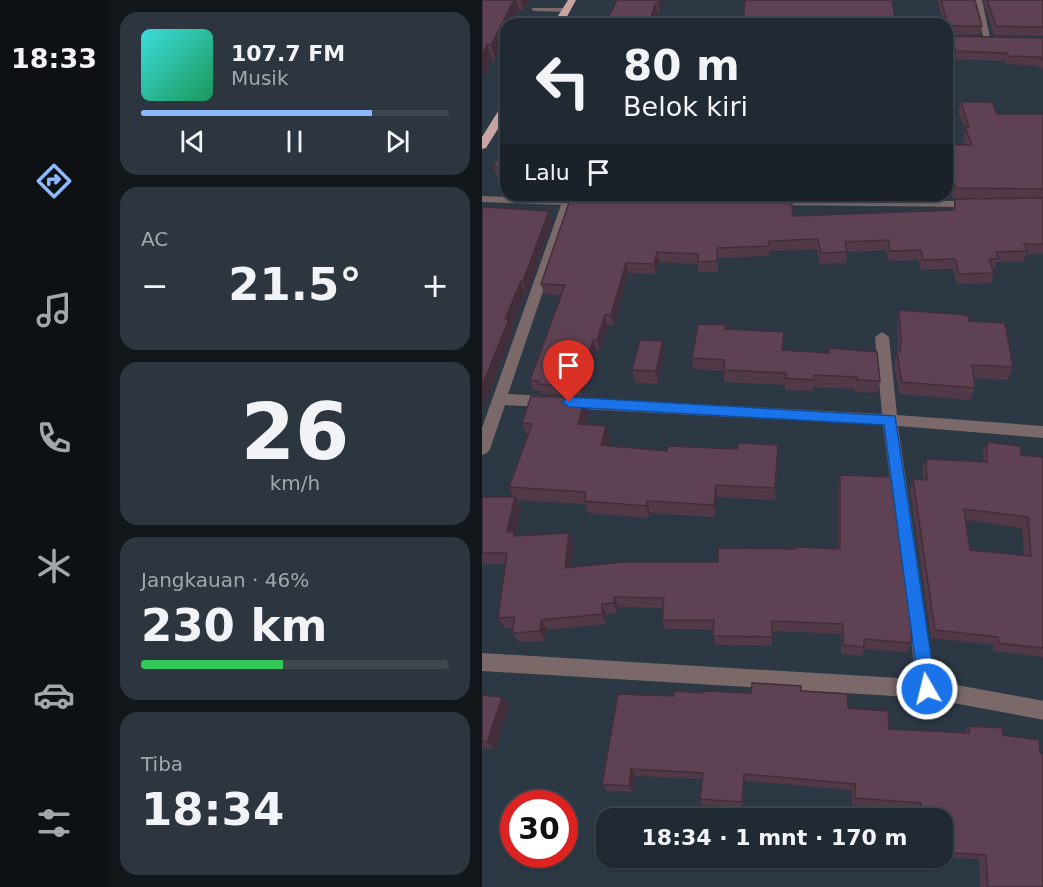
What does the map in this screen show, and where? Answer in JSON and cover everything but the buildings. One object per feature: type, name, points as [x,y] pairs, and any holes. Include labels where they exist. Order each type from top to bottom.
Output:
[{"type":"highway","points":[[562,18],[572,0]]},
{"type":"highway","points":[[482,146],[500,117]]},
{"type":"street","points":[[978,0],[988,40]]},
{"type":"street","points":[[953,39],[999,40]]},
{"type":"street","points":[[482,199],[500,200]]},
{"type":"street","points":[[539,201],[604,203]]},
{"type":"street","points":[[482,449],[568,202]]},
{"type":"street","points":[[758,203],[984,204]]},
{"type":"street","points":[[882,337],[890,420],[927,689]]},
{"type":"street","points":[[500,399],[890,420],[1043,432]]},
{"type":"street","points":[[482,662],[927,689],[1043,711]]},
{"type":"lane","points":[[534,9],[567,10]]},
{"type":"route","points":[[569,402],[890,420],[927,689]]}]
